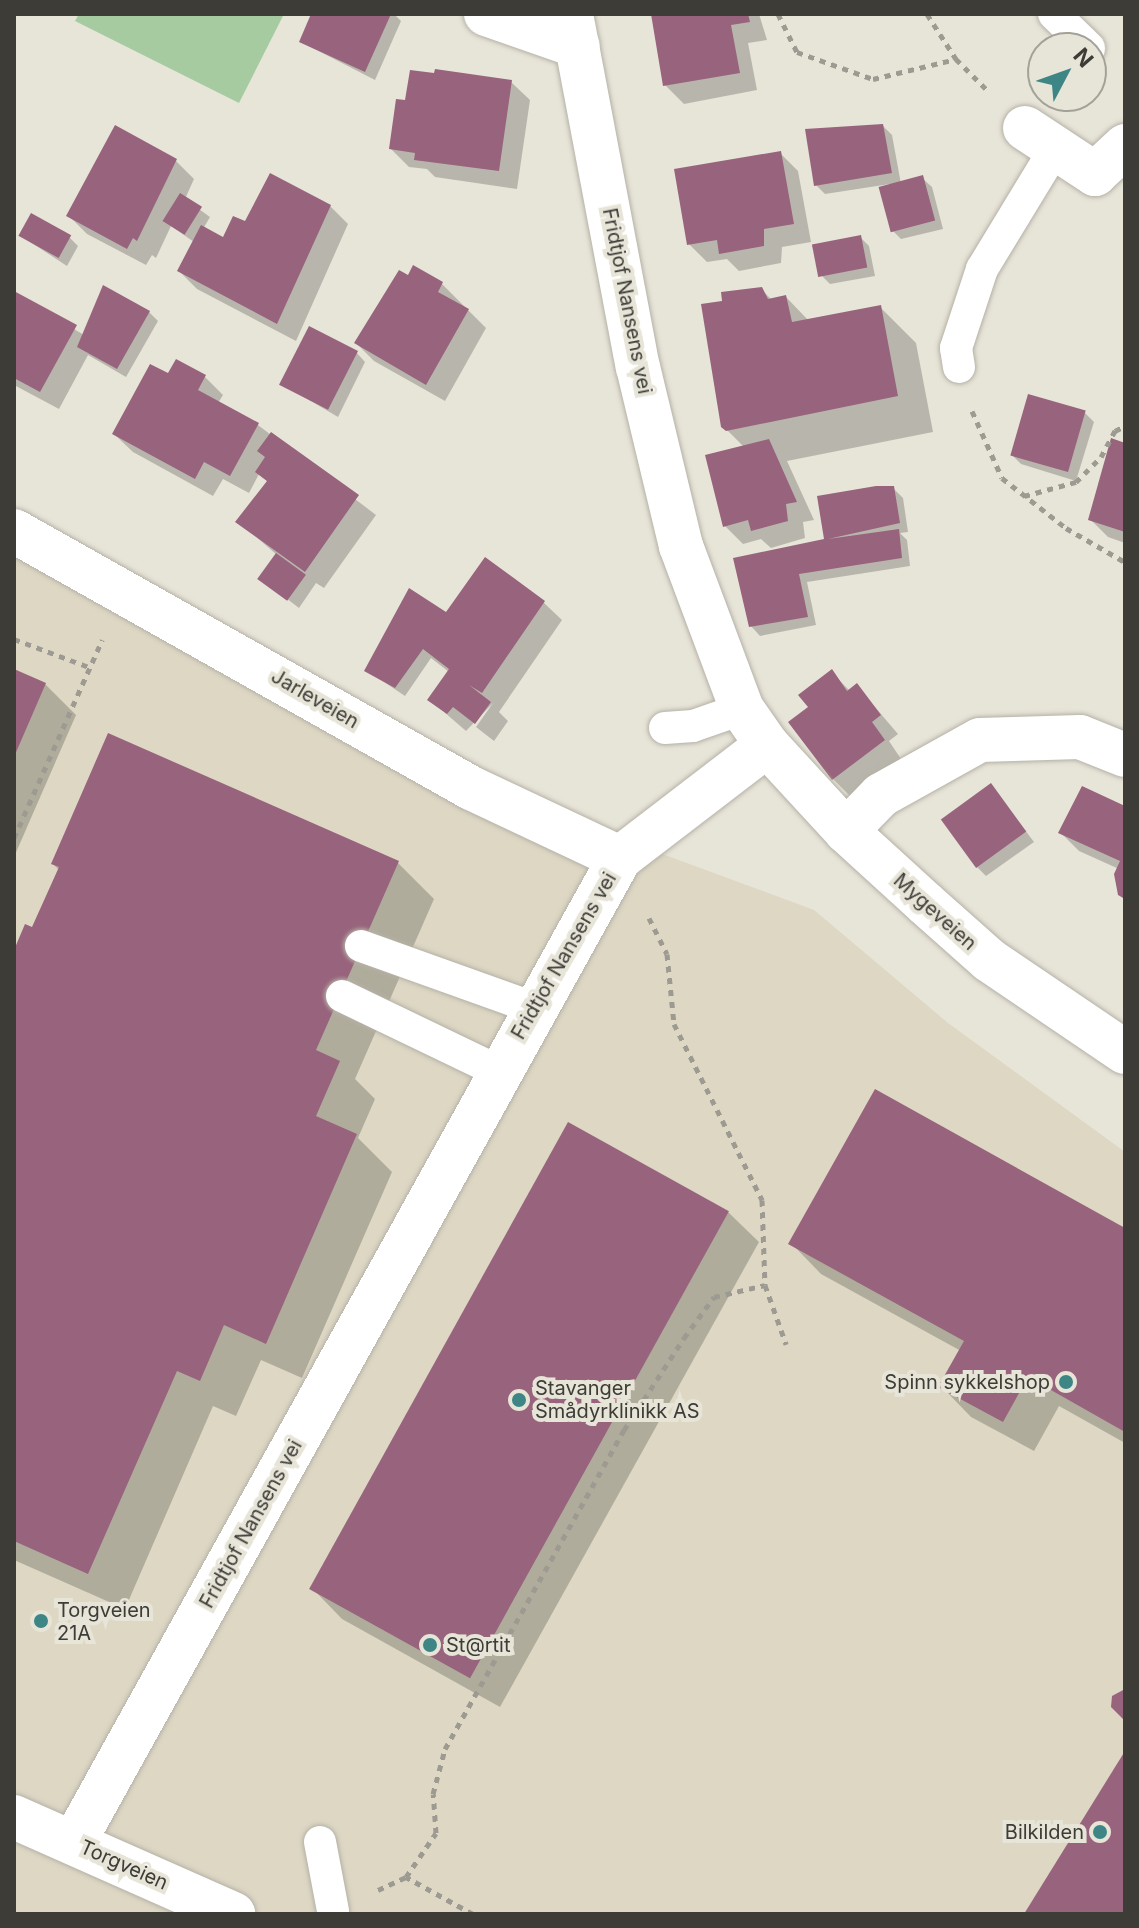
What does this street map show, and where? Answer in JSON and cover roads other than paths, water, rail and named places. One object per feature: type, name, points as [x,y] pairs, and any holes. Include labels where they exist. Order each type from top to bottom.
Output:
[{"type":"street","points":[[486,14],[575,30]]},
{"type":"street","name":"Fridtjof Nansens vei","points":[[74,1842],[498,1071],[537,1009],[620,858],[767,745],[742,709],[681,546],[638,367],[575,30]]},
{"type":"street","points":[[1040,138],[1095,174],[1125,146]]},
{"type":"street","name":"Jarleveien","points":[[14,531],[471,788],[620,858]]},
{"type":"street","points":[[846,831],[881,795],[980,740],[1080,737],[1125,755]]},
{"type":"street","name":"Mygeveien","points":[[767,745],[846,831],[989,960],[1125,1052]]},
{"type":"street","name":"Torgveien","points":[[14,1817],[233,1914]]},
{"type":"lane","points":[[1054,14],[1072,32]]},
{"type":"lane","points":[[959,367],[956,348],[982,269],[1040,138]]},
{"type":"lane","points":[[665,728],[693,726],[742,709]]},
{"type":"lane","points":[[361,946],[537,1009]]},
{"type":"lane","points":[[342,996],[498,1071]]},
{"type":"lane","points":[[320,1842],[333,1911]]},
{"type":"place","name":"Spinn sykkelshop","points":[[1066,1382]]},
{"type":"place","name":"Stavanger Smådyrklinikk AS","points":[[519,1400]]},
{"type":"place","name":"Torgveien 21A","points":[[41,1621]]},
{"type":"place","name":"St@rtit","points":[[430,1645]]},
{"type":"place","name":"Bilkilden","points":[[1100,1832]]}]
